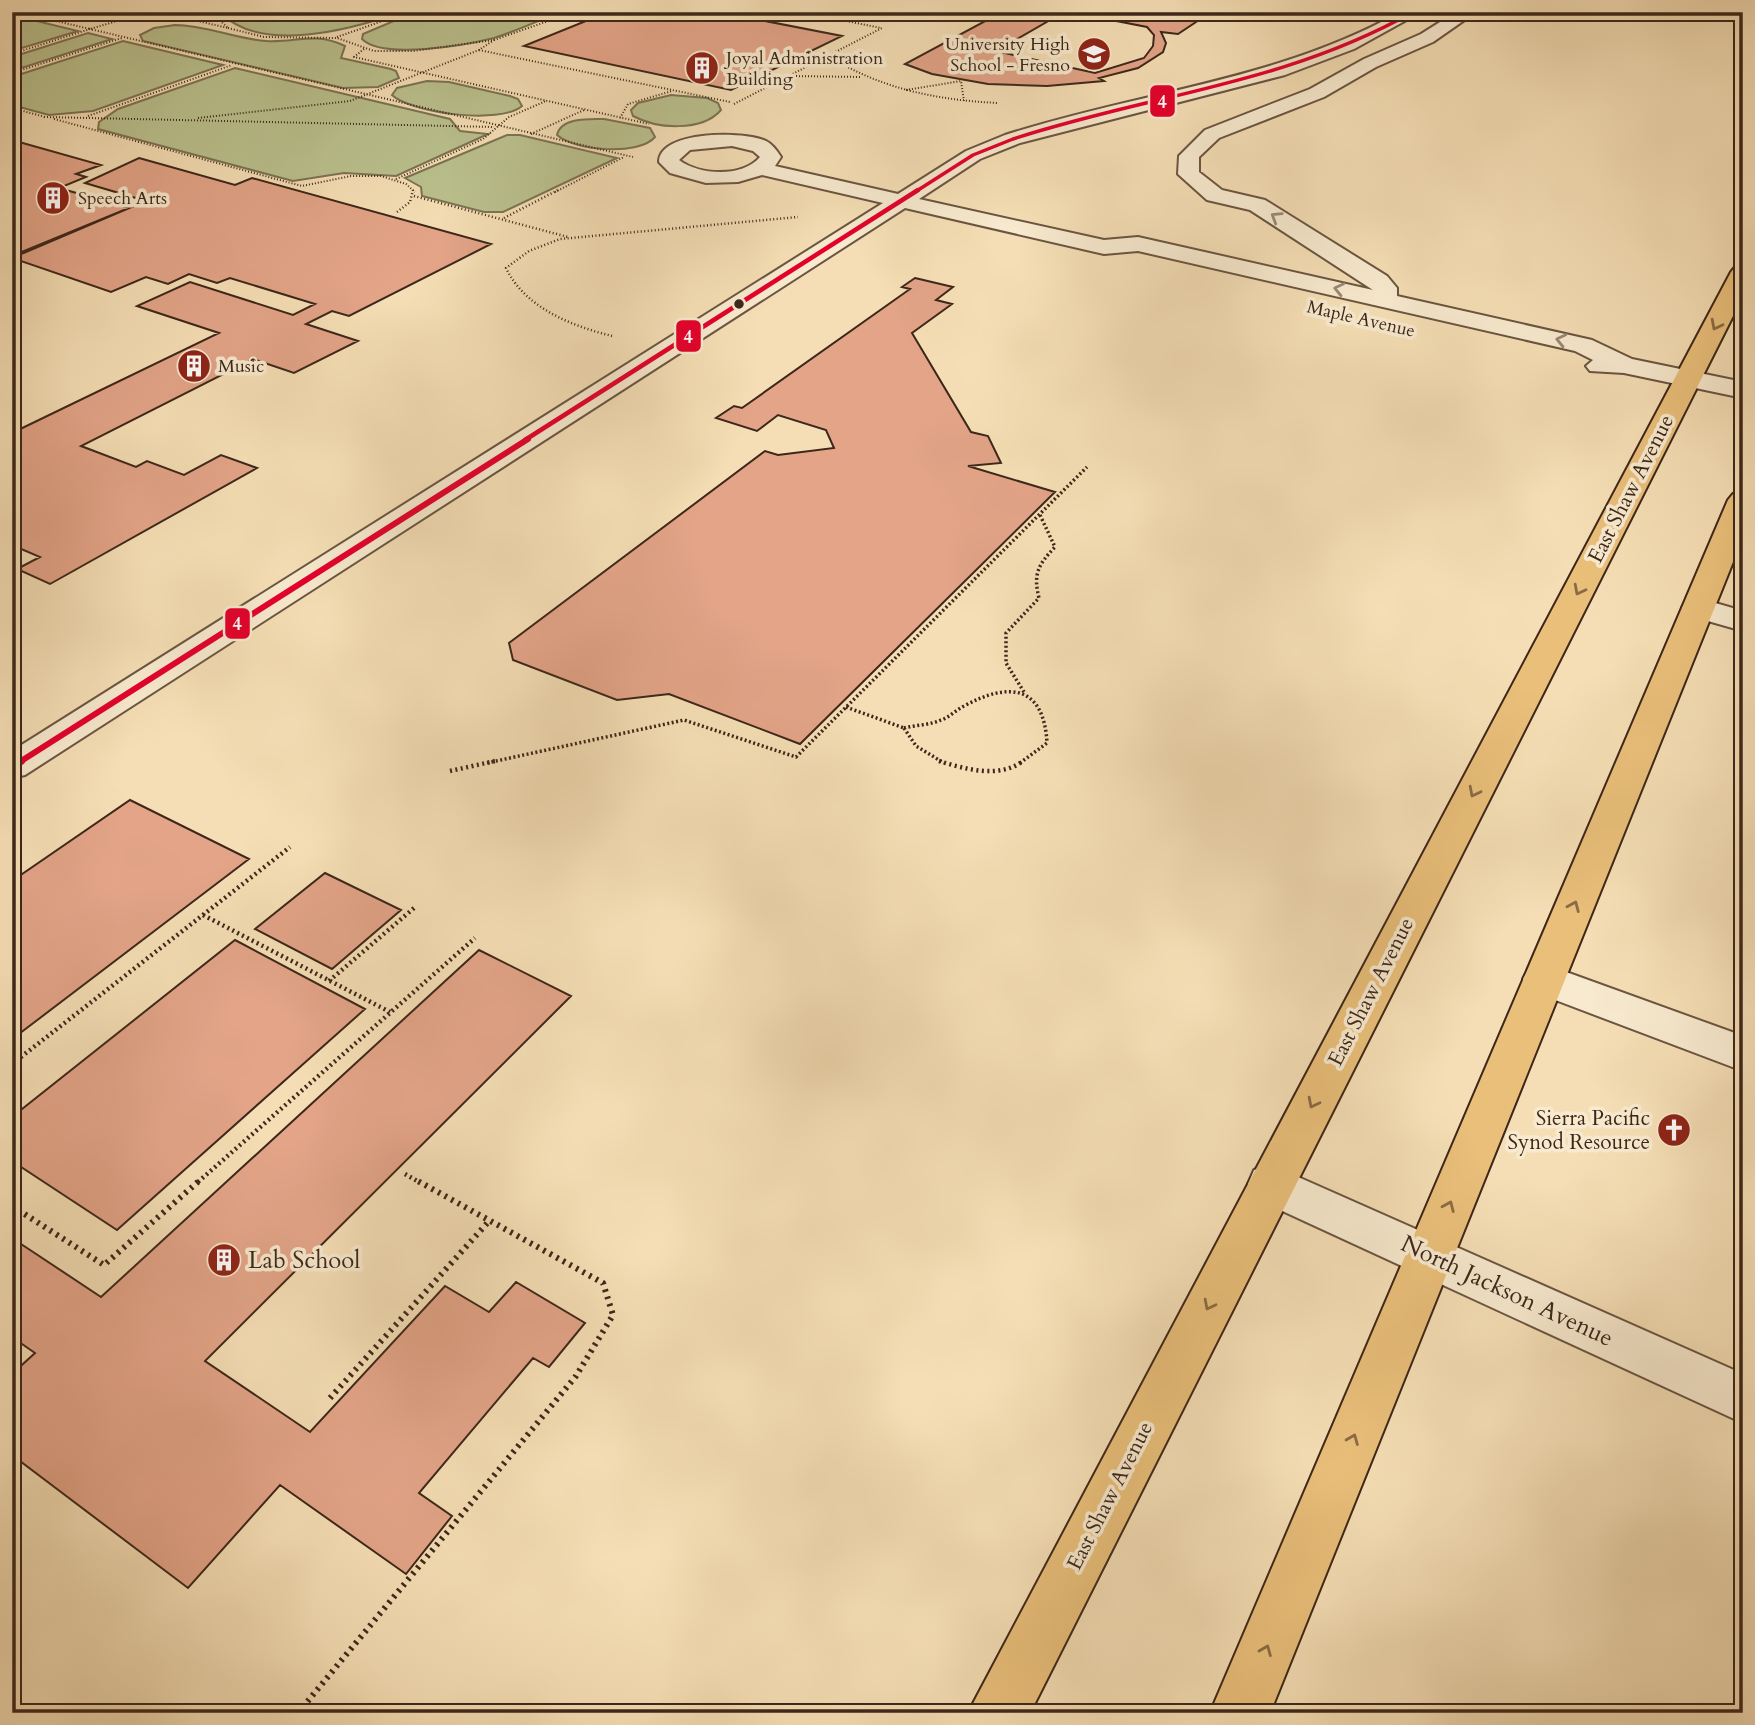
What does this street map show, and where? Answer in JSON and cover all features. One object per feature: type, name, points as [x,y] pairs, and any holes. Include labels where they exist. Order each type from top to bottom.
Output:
[{"type":"main road","name":"East Shaw Avenue","points":[[998,1713],[1743,272]]},
{"type":"main road","points":[[1240,1713],[1743,500]]},
{"type":"street","points":[[12,767],[973,155],[1015,137],[1216,89],[1339,49],[1413,12]]},
{"type":"street","points":[[1385,299],[1385,288],[1379,281],[1257,205],[1209,192],[1194,181],[1186,167],[1189,156],[1198,144],[1212,134],[1317,93],[1352,72],[1427,38],[1468,12]]},
{"type":"street","points":[[1216,89],[1275,109]]},
{"type":"street","name":"Maple Avenue","points":[[761,169],[1104,247],[1138,244],[1385,299],[1583,345],[1624,365]]},
{"type":"street","name":"Maple Avenue","points":[[1104,247],[1117,262],[1406,329]]},
{"type":"street","name":"Maple Avenue","points":[[1566,367],[1624,365],[1743,390]]},
{"type":"street","points":[[1698,608],[1743,621]]},
{"type":"street","points":[[1548,969],[1743,1030]]},
{"type":"street","points":[[1548,969],[1743,1054]]},
{"type":"street","name":"North Jackson Avenue","points":[[1271,1184],[1743,1399]]},
{"type":"path","points":[[18,12],[624,157],[641,156]]},
{"type":"path","points":[[12,54],[144,12]]},
{"type":"path","points":[[159,12],[264,37],[337,37],[408,12]]},
{"type":"path","points":[[211,12],[228,28]]},
{"type":"path","points":[[337,37],[364,48],[428,50],[494,40],[574,12]]},
{"type":"path","points":[[726,111],[735,103],[882,28],[802,12]]},
{"type":"path","points":[[12,74],[123,38]]},
{"type":"path","points":[[176,120],[331,105],[365,96],[423,73],[479,50],[494,40]]},
{"type":"path","points":[[364,48],[354,57],[654,126]]},
{"type":"path","points":[[479,50],[735,103]]},
{"type":"path","points":[[829,56],[863,77],[902,90],[964,101],[998,103]]},
{"type":"path","points":[[84,118],[234,64]]},
{"type":"path","points":[[790,76],[863,77]]},
{"type":"path","points":[[902,90],[961,81],[964,101]]},
{"type":"path","points":[[620,118],[628,104],[637,99],[676,91]]},
{"type":"path","points":[[395,179],[483,139],[509,117],[546,101]]},
{"type":"path","points":[[12,108],[302,186],[351,176],[395,179],[415,192],[397,212]]},
{"type":"path","points":[[530,134],[585,110]]},
{"type":"path","points":[[44,117],[498,127]]},
{"type":"path","points":[[503,219],[624,157]]},
{"type":"path","points":[[413,196],[572,238]]},
{"type":"path","points":[[614,336],[578,326],[513,287],[506,268],[529,251],[572,238],[802,216]]},
{"type":"path","points":[[450,771],[684,720],[796,757],[1087,467]]},
{"type":"path","points":[[904,728],[916,746],[936,760],[974,772],[1015,767],[1047,743],[1048,723],[1037,699],[1024,692],[1006,663],[1006,633],[1039,598],[1034,578],[1041,562],[1055,547],[1040,515]]},
{"type":"path","points":[[846,707],[904,728],[940,721],[968,704],[999,694],[1024,692]]},
{"type":"path","points":[[12,1064],[290,847]]},
{"type":"path","points":[[329,981],[414,908]]},
{"type":"path","points":[[203,915],[390,1012]]},
{"type":"path","points":[[12,1206],[104,1265],[475,938]]},
{"type":"path","points":[[298,1713],[576,1376],[613,1315],[603,1283],[405,1174]]},
{"type":"path","points":[[330,1398],[490,1220]]},
{"type":"green space","points":[[220,12],[401,12],[333,31],[282,35],[258,33],[237,25]]},
{"type":"green space","points":[[415,12],[560,12],[494,38],[445,47],[388,49],[362,39],[363,34]]},
{"type":"green space","points":[[12,15],[78,31],[12,51]]},
{"type":"green space","points":[[175,25],[266,41],[324,39],[345,46],[341,58],[391,69],[396,71],[399,78],[378,87],[343,88],[143,41],[140,35],[154,28]]},
{"type":"green space","points":[[88,33],[112,39],[12,71],[12,57]]},
{"type":"green space","points":[[123,41],[223,65],[93,111],[49,115],[12,105],[12,77]]},
{"type":"green space","points":[[235,68],[450,119],[460,131],[488,134],[396,176],[344,173],[293,181],[98,129],[99,122],[118,109]]},
{"type":"green space","points":[[427,81],[449,82],[510,96],[518,99],[522,106],[511,112],[476,116],[417,107],[392,95],[397,88]]},
{"type":"green space","points":[[671,95],[707,98],[718,103],[721,110],[703,122],[679,126],[654,124],[633,116],[631,110],[638,103]]},
{"type":"green space","points":[[604,119],[650,128],[655,137],[635,147],[607,149],[578,145],[557,135],[564,125],[570,122]]},
{"type":"green space","points":[[507,135],[520,135],[617,158],[503,212],[484,212],[422,196],[421,187],[405,178]]},
{"type":"building","name":"Joyal Administration Building","points":[[608,12],[719,12],[842,36],[731,90],[524,46]]},
{"type":"building","points":[[1002,12],[1064,12],[996,51],[1095,73],[1144,58],[1153,46],[1154,35],[1147,27],[1070,12],[1211,12],[1178,34],[1161,32],[1166,43],[1163,52],[1138,68],[1099,78],[1104,81],[1047,86],[988,84],[932,74],[905,64]]},
{"type":"building","name":"Speech Arts","points":[[12,140],[101,165],[76,174],[86,177],[59,188],[129,208],[12,256]]},
{"type":"building","name":"Music","points":[[139,158],[235,185],[252,178],[491,244],[349,316],[332,311],[306,324],[358,341],[294,373],[253,359],[81,446],[136,467],[147,461],[184,475],[221,455],[257,468],[50,584],[17,569],[40,557],[12,545],[12,433],[219,333],[137,306],[190,282],[293,315],[315,304],[230,278],[217,283],[189,274],[168,284],[146,277],[111,292],[12,258],[146,201],[85,183]]},
{"type":"building","points":[[915,278],[953,287],[936,300],[952,304],[912,333],[971,432],[988,436],[1001,463],[968,466],[1055,492],[800,744],[669,694],[617,700],[513,660],[509,643],[765,451],[778,455],[834,448],[826,430],[778,415],[757,431],[716,418],[734,406],[742,408],[910,289],[902,287]]},
{"type":"building","points":[[130,800],[249,859],[15,1037],[12,1036],[12,881]]},
{"type":"building","points":[[325,873],[401,910],[332,969],[255,929]]},
{"type":"building","points":[[235,940],[365,1009],[117,1230],[12,1161],[12,1117]]},
{"type":"building","name":"Lab School","points":[[479,950],[571,996],[205,1361],[310,1432],[445,1286],[489,1312],[516,1282],[585,1323],[549,1367],[533,1358],[419,1493],[452,1516],[406,1574],[280,1485],[188,1588],[12,1455],[12,1374],[35,1353],[12,1337],[12,1238],[101,1297]]},
{"type":"transit line","name":"4","points":[[12,767],[973,155],[1053,126],[1279,71],[1348,45],[1413,12]]},
{"type":"place","name":"University High School - Fresno","points":[[1094,54]]},
{"type":"place","name":"Joyal Administration Building","points":[[702,68]]},
{"type":"place","name":"Speech Arts","points":[[53,198]]},
{"type":"place","name":"Music","points":[[194,366]]},
{"type":"place","name":"Sierra Pacific Synod Resource","points":[[1674,1130]]},
{"type":"place","name":"Lab School","points":[[224,1260]]}]
